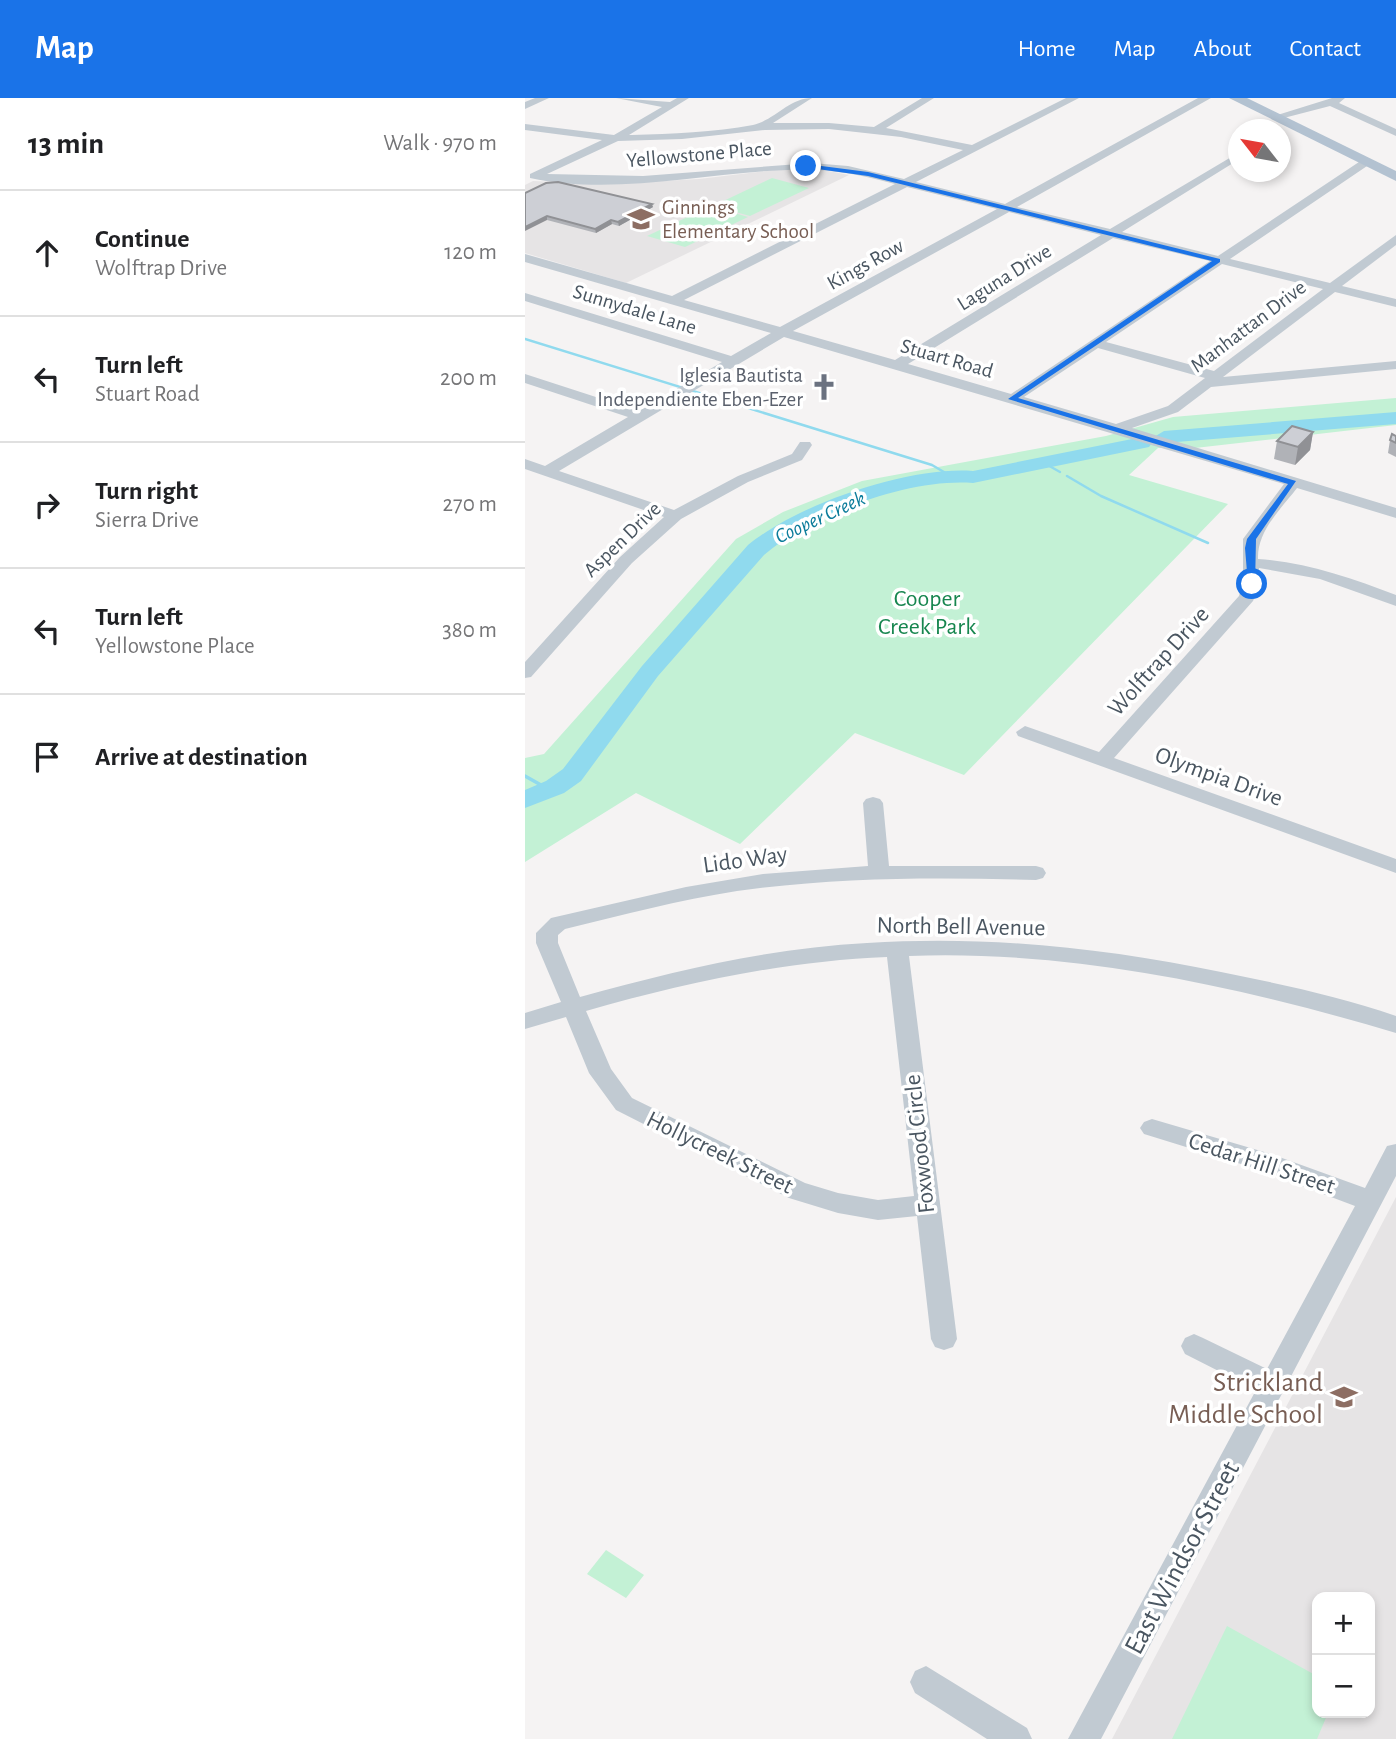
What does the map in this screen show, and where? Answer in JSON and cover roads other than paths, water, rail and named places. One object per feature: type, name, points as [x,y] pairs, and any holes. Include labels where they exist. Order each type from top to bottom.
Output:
[{"type":"main road","points":[[1236,98],[1274,119]]},
{"type":"main road","points":[[1291,128],[1396,177]]},
{"type":"street","points":[[525,106],[544,98]]},
{"type":"street","points":[[621,98],[672,105]]},
{"type":"street","points":[[530,178],[618,137],[684,98]]},
{"type":"street","points":[[757,128],[807,98]]},
{"type":"street","points":[[878,129],[929,98]]},
{"type":"street","points":[[674,300],[1074,98]]},
{"type":"street","name":"Kings Row","points":[[547,471],[782,332],[1206,98]]},
{"type":"street","points":[[1291,120],[1335,101],[1396,133]]},
{"type":"street","points":[[525,127],[574,135],[668,137],[813,125],[878,129],[974,149]]},
{"type":"street","name":"Laguna Drive","points":[[897,365],[1228,162]]},
{"type":"street","points":[[1012,399],[1366,162]]},
{"type":"street","name":"Yellowstone Place","points":[[530,178],[656,180],[806,166],[848,169],[1396,303]]},
{"type":"street","name":"Manhattan Drive","points":[[1117,429],[1173,410],[1396,239]]},
{"type":"street","name":"Stuart Road","points":[[525,258],[1117,429],[1396,513]]},
{"type":"street","name":"Sunnydale Lane","points":[[525,298],[733,361]]},
{"type":"street","points":[[1096,343],[1211,379],[1396,366]]},
{"type":"street","points":[[525,378],[640,416]]},
{"type":"street","name":"Aspen Drive","points":[[525,673],[626,560],[675,516],[743,479],[797,457],[805,444]]},
{"type":"street","points":[[525,464],[675,516]]},
{"type":"street","name":"Wolftrap Drive","points":[[1102,760],[1247,597],[1252,584],[1253,563],[1249,548],[1251,539],[1293,483]]},
{"type":"street","points":[[1253,563],[1297,567],[1337,578],[1396,601]]},
{"type":"street","name":"Olympia Drive","points":[[1025,732],[1396,866]]},
{"type":"street","points":[[873,803],[879,871]]},
{"type":"street","name":"Lido Way","points":[[573,1006],[547,943],[547,933],[558,923],[650,901],[761,881],[879,871],[1036,873]]},
{"type":"street","name":"North Bell Avenue","points":[[525,1021],[573,1006],[723,970],[787,959],[897,949],[993,948],[1159,967],[1289,995],[1396,1025]]},
{"type":"street","name":"Foxwood Circle","points":[[897,949],[944,1339]]},
{"type":"street","name":"Hollycreek Street","points":[[573,1006],[601,1073],[624,1104],[798,1191],[838,1203],[877,1210],[926,1205]]},
{"type":"street","name":"Cedar Hill Street","points":[[1152,1128],[1230,1148],[1290,1168],[1370,1201]]},
{"type":"street","name":"East Windsor Street","points":[[1084,1739],[1396,1153]]},
{"type":"street","points":[[1193,1346],[1272,1385]]},
{"type":"street","points":[[926,1682],[1016,1739]]},
{"type":"waterway","points":[[525,339],[932,465],[949,475]]},
{"type":"waterway","name":"Cooper Creek","points":[[1164,437],[1396,418]]},
{"type":"waterway","name":"Cooper Creek","points":[[525,800],[555,787],[572,775],[650,671],[756,550],[810,515],[858,496],[949,475],[973,477],[1142,443]]},
{"type":"waterway","points":[[1044,463],[1060,472]]},
{"type":"waterway","points":[[1067,476],[1101,496],[1208,543]]},
{"type":"waterway","points":[[525,776],[541,785],[555,787]]},
{"type":"place","name":"Ginnings Elementary School","points":[[641,219]]},
{"type":"place","name":"Iglesia Bautista Independiente Eben-Ezer","points":[[824,387]]},
{"type":"place","name":"Strickland Middle School","points":[[1344,1397]]},
{"type":"park label","name":"Cooper Creek Park","points":[[927,612]]}]
